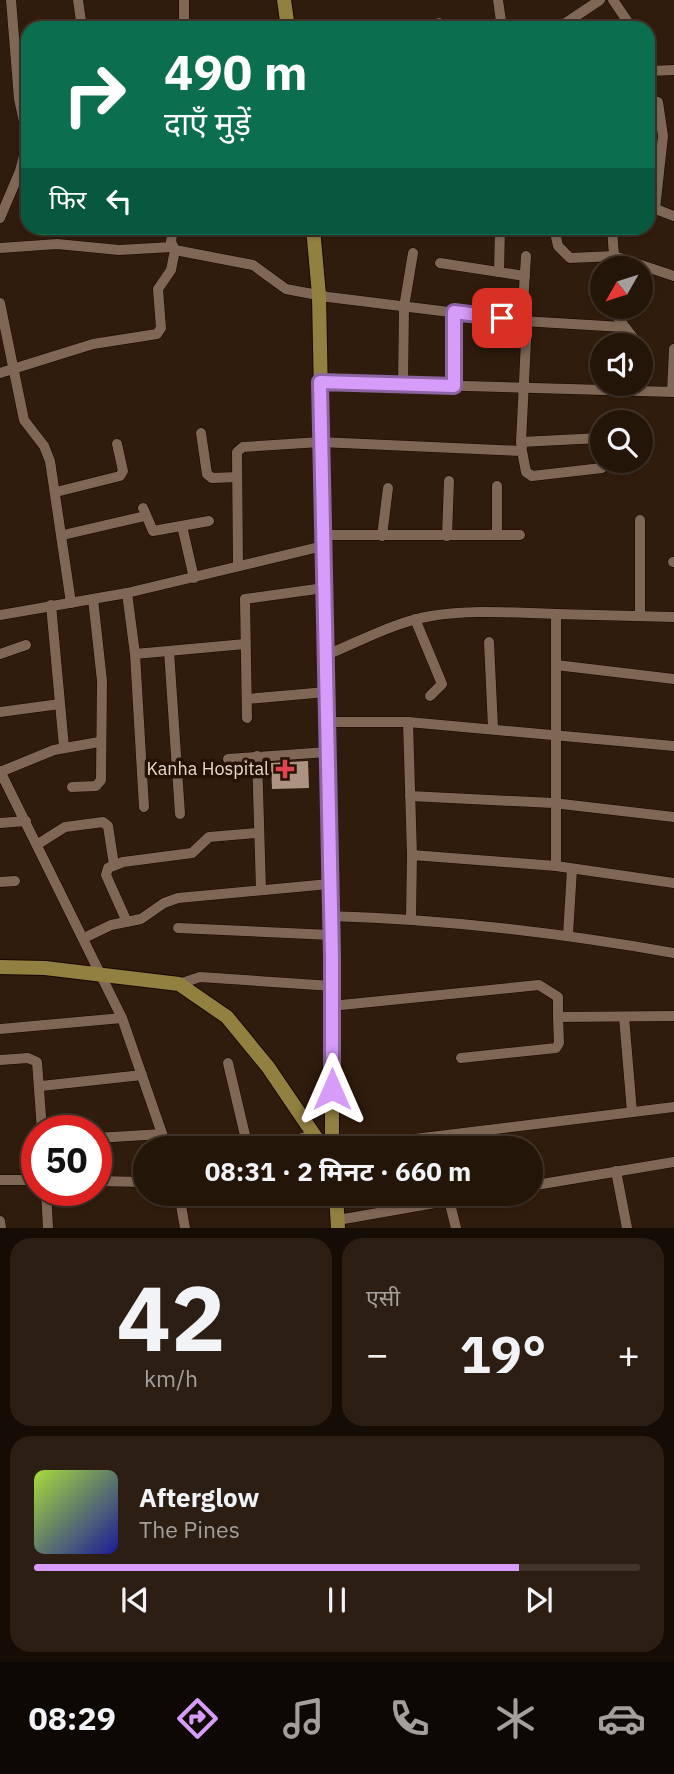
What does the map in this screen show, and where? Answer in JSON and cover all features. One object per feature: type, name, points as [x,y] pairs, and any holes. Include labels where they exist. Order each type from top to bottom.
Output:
[{"type":"main road","points":[[284,0],[287,21]]},
{"type":"main road","points":[[314,235],[319,295],[332,986],[329,1136]]},
{"type":"main road","points":[[0,967],[102,974],[179,984],[227,1017],[268,1068],[315,1134]]},
{"type":"main road","points":[[337,1206],[338,1224]]},
{"type":"street","points":[[11,0],[21,94]]},
{"type":"street","points":[[78,0],[81,21]]},
{"type":"street","points":[[184,0],[184,21]]},
{"type":"street","points":[[498,0],[501,21]]},
{"type":"street","points":[[613,0],[627,21]]},
{"type":"street","points":[[568,21],[595,1]]},
{"type":"street","points":[[655,71],[674,70]]},
{"type":"street","points":[[655,101],[658,102],[663,127],[655,180]]},
{"type":"street","points":[[0,218],[21,165]]},
{"type":"street","points":[[655,209],[674,216]]},
{"type":"street","points":[[0,373],[93,344],[157,334],[161,328],[158,289],[171,270],[173,235]]},
{"type":"street","points":[[499,272],[500,235]]},
{"type":"street","points":[[556,235],[558,246],[570,258],[590,257]]},
{"type":"street","points":[[612,235],[614,256]]},
{"type":"street","points":[[0,248],[57,244],[112,250],[174,249],[253,265],[286,289],[319,295],[524,321],[623,327]]},
{"type":"street","points":[[402,385],[404,307],[413,253]]},
{"type":"street","points":[[526,257],[522,447],[526,472],[532,476],[590,469]]},
{"type":"street","points":[[440,264],[525,276]]},
{"type":"street","points":[[653,269],[674,276]]},
{"type":"street","points":[[0,303],[24,420],[48,453],[71,603]]},
{"type":"street","points":[[454,312],[454,386]]},
{"type":"street","points":[[618,319],[628,333]]},
{"type":"street","points":[[320,382],[673,392],[674,349]]},
{"type":"street","points":[[201,433],[207,474],[212,478],[237,477]]},
{"type":"street","points":[[238,566],[238,449],[320,442],[522,447],[590,439]]},
{"type":"street","points":[[56,492],[123,474],[117,444]]},
{"type":"street","points":[[447,536],[449,481]]},
{"type":"street","points":[[497,486],[498,536]]},
{"type":"street","points":[[382,536],[388,488]]},
{"type":"street","points":[[62,535],[144,512],[153,531],[209,521]]},
{"type":"street","points":[[640,520],[640,615]]},
{"type":"street","points":[[182,526],[194,578]]},
{"type":"street","points":[[0,615],[127,593],[194,578],[323,540],[382,536],[520,535]]},
{"type":"street","points":[[247,718],[245,599],[324,588]]},
{"type":"street","points":[[127,593],[135,654],[144,807]]},
{"type":"street","points":[[72,787],[96,786],[100,782],[102,681],[93,599]]},
{"type":"street","points":[[51,605],[64,747]]},
{"type":"street","points":[[324,656],[415,620],[461,613],[674,617]]},
{"type":"street","points":[[556,614],[553,803],[556,866]]},
{"type":"street","points":[[415,620],[443,684],[430,696]]},
{"type":"street","points":[[489,642],[493,728]]},
{"type":"street","points":[[135,654],[245,644]]},
{"type":"street","points":[[0,654],[26,645]]},
{"type":"street","points":[[169,651],[180,814]]},
{"type":"street","points":[[556,665],[674,679]]},
{"type":"street","points":[[247,699],[326,692]]},
{"type":"street","points":[[0,712],[60,704]]},
{"type":"street","points":[[326,722],[408,722],[674,746]]},
{"type":"street","points":[[408,722],[411,918]]},
{"type":"street","points":[[99,742],[64,747],[0,771],[122,1018],[162,1134],[112,1137]]},
{"type":"street","points":[[228,759],[327,752]]},
{"type":"street","points":[[257,756],[257,833],[261,890]]},
{"type":"street","points":[[410,796],[553,803],[674,817]]},
{"type":"street","points":[[0,823],[26,821]]},
{"type":"street","points":[[38,844],[65,827],[103,822],[108,826],[114,864]]},
{"type":"street","points":[[127,922],[106,875],[108,868],[114,864],[192,853],[209,837],[257,833]]},
{"type":"street","points":[[412,855],[556,866],[674,883]]},
{"type":"street","points":[[568,935],[572,869]]},
{"type":"street","points":[[0,882],[15,881]]},
{"type":"street","points":[[84,937],[141,919],[164,903],[178,898],[329,884]]},
{"type":"street","points":[[330,916],[411,918],[568,935],[674,953]]},
{"type":"street","points":[[177,928],[331,935]]},
{"type":"street","points":[[179,984],[200,977],[332,986]]},
{"type":"street","points":[[331,1006],[539,985],[558,997],[559,1043],[556,1048],[461,1058]]},
{"type":"street","points":[[558,1017],[674,1016]]},
{"type":"street","points":[[624,1017],[632,1112]]},
{"type":"street","points":[[0,1030],[122,1018]]},
{"type":"street","points":[[0,1060],[34,1059],[41,1086],[42,1115]]},
{"type":"street","points":[[228,1063],[245,1136]]},
{"type":"street","points":[[41,1086],[142,1075]]},
{"type":"street","points":[[439,1136],[674,1107]]},
{"type":"street","points":[[309,1136],[315,1134]]},
{"type":"street","points":[[543,1184],[674,1162]]},
{"type":"street","points":[[617,1171],[627,1228]]},
{"type":"street","points":[[0,1180],[21,1180]]},
{"type":"street","points":[[112,1181],[133,1182]]},
{"type":"street","points":[[47,1206],[48,1228]]},
{"type":"street","points":[[181,1206],[185,1228]]},
{"type":"street","points":[[338,1224],[421,1206]]},
{"type":"street","points":[[450,1206],[456,1228]]},
{"type":"street","points":[[0,1221],[1,1228]]},
{"type":"building","points":[[308,761],[309,788],[272,789],[271,763]]},
{"type":"place","name":"Kanha Hospital","points":[[285,769]]},
{"type":"route","points":[[332,1089],[332,956],[320,382],[454,386],[454,312],[502,318]]}]
